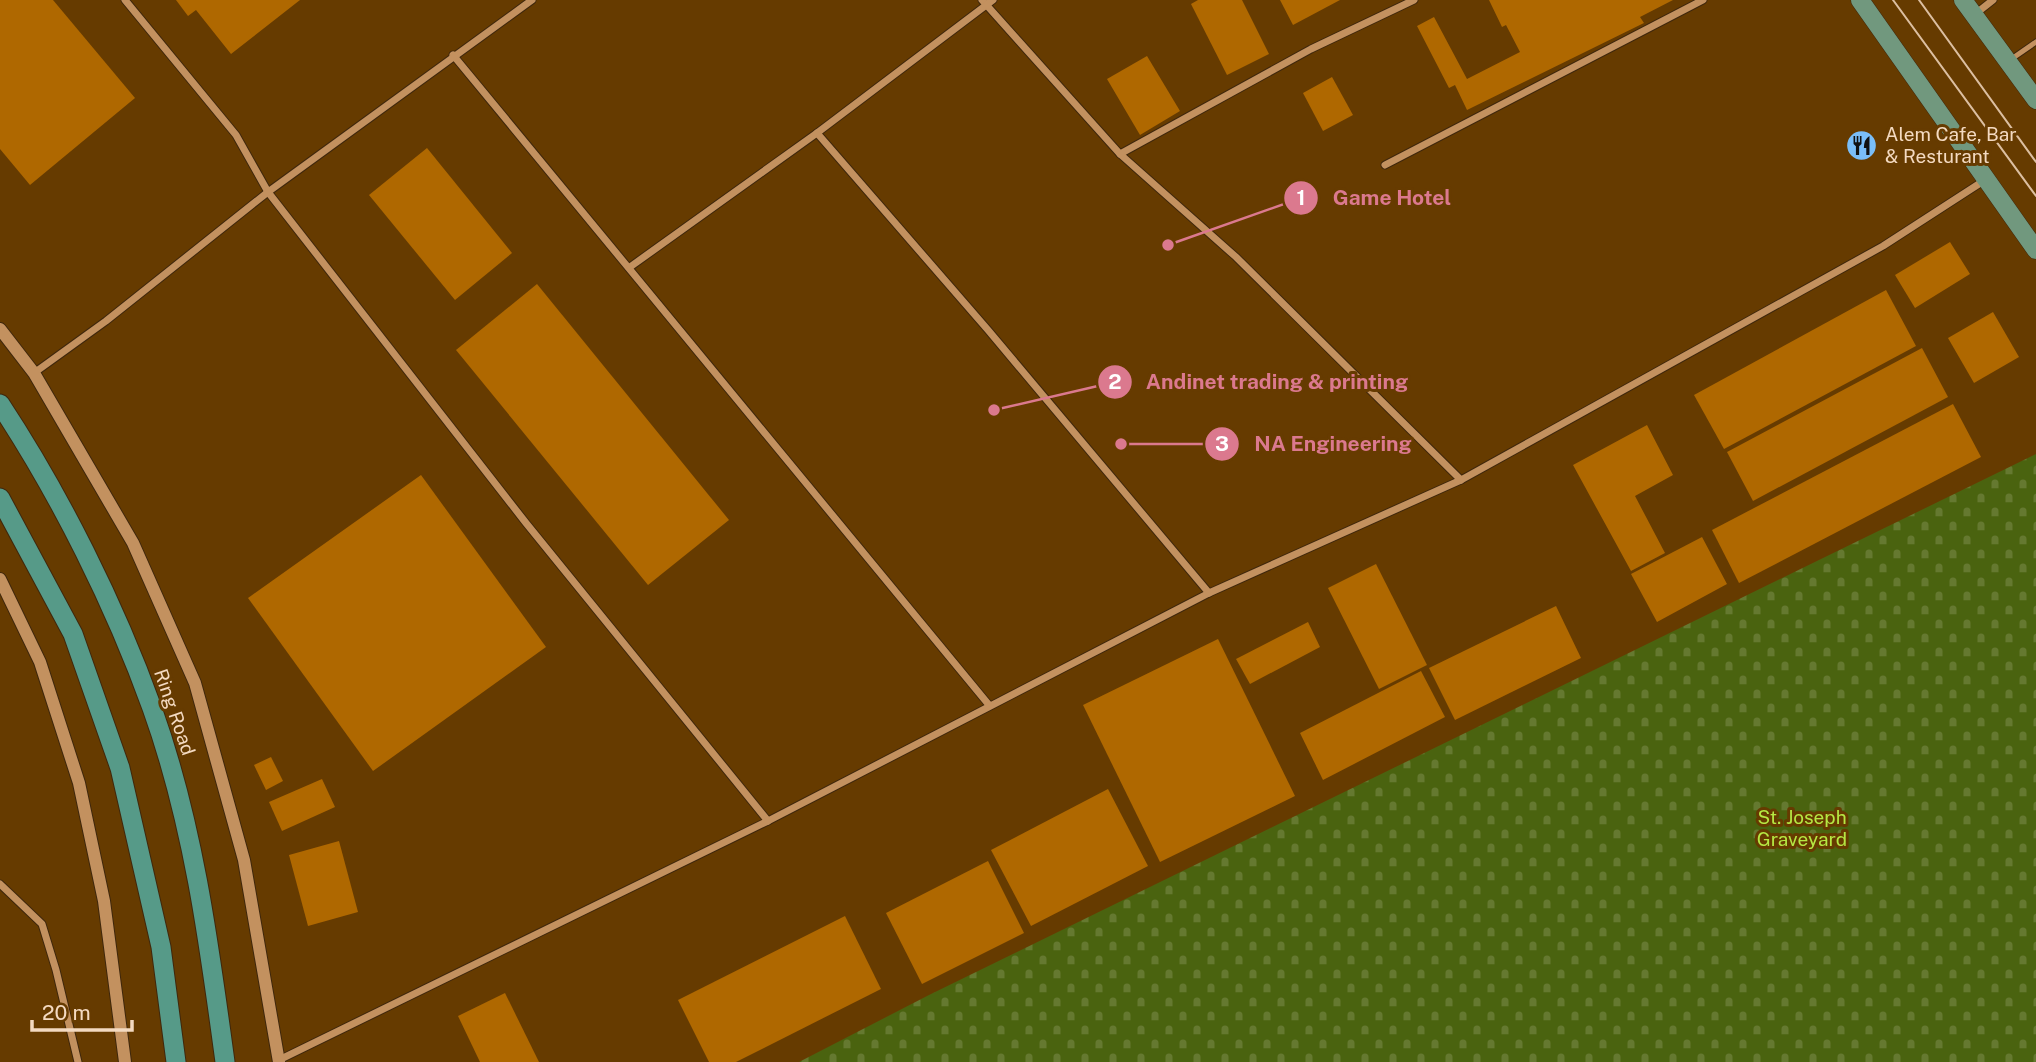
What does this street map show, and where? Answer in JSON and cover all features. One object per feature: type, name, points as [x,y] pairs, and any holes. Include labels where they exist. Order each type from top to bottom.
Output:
[{"type":"highway","name":"Ring Road","points":[[0,404],[69,522],[114,617],[153,709],[180,803],[206,922],[225,1062]]},
{"type":"highway","points":[[0,498],[73,634],[120,768],[162,947],[176,1062]]},
{"type":"main road","points":[[1860,0],[2036,250]]},
{"type":"main road","points":[[1963,0],[2036,100]]},
{"type":"street","points":[[125,0],[236,135],[268,192],[526,523],[768,821]]},
{"type":"street","points":[[34,373],[106,321],[268,192],[532,0]]},
{"type":"street","points":[[630,267],[817,133],[984,3],[993,0]]},
{"type":"street","points":[[1120,154],[1311,48],[1414,0]]},
{"type":"street","points":[[1385,165],[1703,0]]},
{"type":"street","points":[[1974,15],[1993,0]]},
{"type":"street","points":[[984,3],[1120,154],[1236,257],[1461,480]]},
{"type":"street","points":[[453,55],[989,705]]},
{"type":"street","points":[[817,133],[988,330],[1209,593]]},
{"type":"street","points":[[0,329],[34,373],[133,543],[195,683],[244,860],[279,1061],[768,821],[1209,593],[1461,480],[1882,246],[1986,180]]},
{"type":"street","points":[[0,579],[40,662],[79,783],[104,901],[125,1062]]},
{"type":"street","points":[[0,884],[41,924],[56,970],[78,1062]]},
{"type":"lane","points":[[2008,62],[2036,42]]},
{"type":"green space","name":"St. Joseph Graveyard","points":[[2036,454],[2036,1062],[799,1062],[929,995]]},
{"type":"building","points":[[0,0],[53,0],[135,98],[30,185],[0,149]]},
{"type":"building","points":[[176,0],[300,0],[231,54],[196,10],[188,16]]},
{"type":"building","points":[[1198,0],[1242,0],[1269,54],[1227,75],[1191,4]]},
{"type":"building","points":[[1280,0],[1340,0],[1293,25]]},
{"type":"building","points":[[1489,0],[1673,0],[1640,17],[1644,23],[1467,110],[1455,85],[1449,88],[1417,26],[1434,17],[1467,79],[1520,52],[1506,25],[1502,27]]},
{"type":"building","points":[[1147,56],[1180,111],[1140,135],[1107,79]]},
{"type":"building","points":[[1332,77],[1353,115],[1323,131],[1303,93]]},
{"type":"building","points":[[427,148],[512,253],[455,300],[369,195]]},
{"type":"building","points":[[1950,242],[1970,274],[1915,308],[1895,275]]},
{"type":"building","points":[[537,284],[729,520],[648,585],[456,350]]},
{"type":"building","points":[[1886,290],[1916,346],[1724,449],[1694,395]]},
{"type":"building","points":[[1993,312],[2019,357],[1974,383],[1948,338]]},
{"type":"building","points":[[1922,348],[1948,397],[1753,501],[1727,452]]},
{"type":"building","points":[[1953,404],[1981,457],[1739,583],[1712,530]]},
{"type":"building","points":[[1647,425],[1673,475],[1635,496],[1665,553],[1631,571],[1573,465]]},
{"type":"building","points":[[421,475],[546,647],[373,771],[248,598]]},
{"type":"building","points":[[1702,537],[1727,584],[1657,622],[1631,574]]},
{"type":"building","points":[[1376,564],[1427,665],[1379,689],[1328,588]]},
{"type":"building","points":[[1556,606],[1581,658],[1455,720],[1429,668]]},
{"type":"building","points":[[1308,622],[1320,647],[1250,684],[1236,659]]},
{"type":"building","points":[[1218,639],[1295,796],[1160,862],[1083,705]]},
{"type":"building","points":[[1421,671],[1445,717],[1323,780],[1300,733]]},
{"type":"building","points":[[271,757],[283,781],[266,790],[254,765]]},
{"type":"building","points":[[322,779],[335,807],[282,831],[269,802]]},
{"type":"building","points":[[1108,789],[1148,866],[1031,926],[991,850]]},
{"type":"building","points":[[339,841],[358,912],[308,926],[289,855]]},
{"type":"building","points":[[988,861],[1024,933],[922,984],[886,913]]},
{"type":"building","points":[[845,916],[881,989],[736,1062],[709,1062],[678,1000]]},
{"type":"building","points":[[505,993],[539,1062],[480,1062],[458,1016]]},
{"type":"tram line","points":[[1893,0],[2036,196]]},
{"type":"tram line","points":[[1919,0],[2036,162]]},
{"type":"place","name":"Alem Cafe, Bar & Resturant","points":[[1862,145]]},
{"type":"place","name":"Game Hotel","points":[[1168,245]]},
{"type":"place","name":"Andinet trading & printing","points":[[994,410]]},
{"type":"place","name":"NA Engineering","points":[[1121,444]]}]
